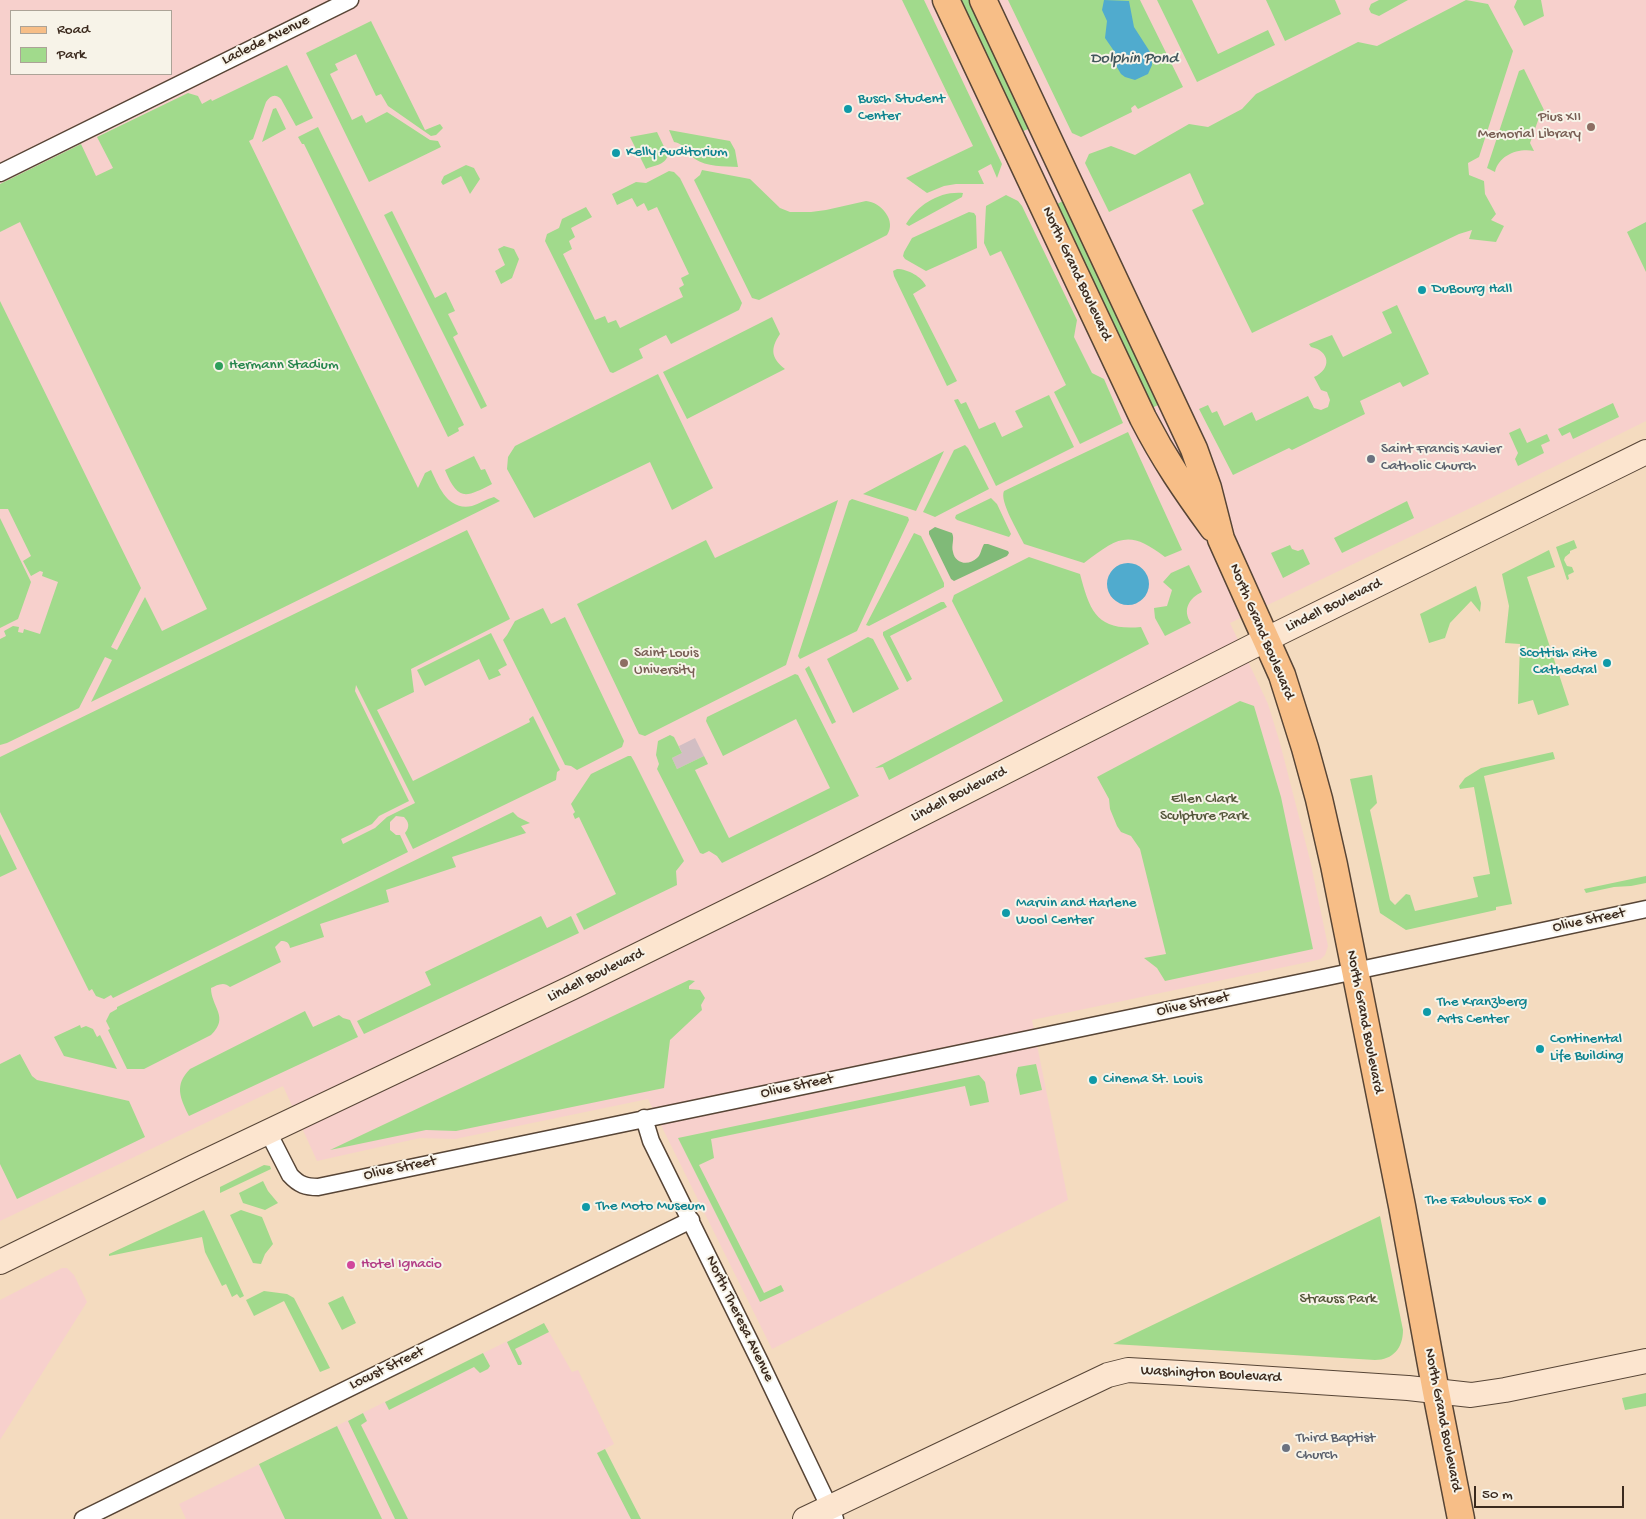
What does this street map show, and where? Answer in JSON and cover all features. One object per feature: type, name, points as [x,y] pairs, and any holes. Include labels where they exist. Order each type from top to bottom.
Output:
[{"type":"main road","name":"North Grand Boulevard","points":[[946,0],[1160,452],[1221,539]]},
{"type":"main road","name":"North Grand Boulevard","points":[[983,0],[1194,449],[1208,488],[1221,539],[1267,639],[1290,698],[1319,799],[1402,1206],[1461,1519]]},
{"type":"main road","name":"Lindell Boulevard","points":[[268,1132],[589,980],[1267,639],[1646,452]]},
{"type":"main road","points":[[0,1262],[268,1132]]},
{"type":"main road","name":"Washington Boulevard","points":[[805,1519],[832,1513],[1108,1374],[1128,1370],[1181,1372],[1464,1394],[1485,1393],[1646,1361]]},
{"type":"street","name":"Laclede Avenue","points":[[0,173],[350,0]]},
{"type":"street","name":"Olive Street","points":[[268,1132],[290,1176],[300,1185],[310,1187],[1354,972],[1646,909]]},
{"type":"street","name":"North Theresa Avenue","points":[[644,1118],[650,1140],[691,1220],[832,1513]]},
{"type":"street","name":"Locust Street","points":[[83,1519],[691,1220]]},
{"type":"shaded area","name":"Saint Louis University","points":[[0,0],[1646,0],[1646,421],[1481,503],[1230,623],[1268,704],[1280,743],[1310,860],[1328,946],[1325,955],[1321,959],[1032,1020],[1068,1200],[772,1349],[648,1099],[455,1139],[420,1138],[317,1161],[283,1086],[0,1221]]},
{"type":"shaded area","points":[[695,738],[704,756],[677,769],[672,758],[682,753],[679,746]]},
{"type":"shaded area","points":[[62,1268],[67,1268],[74,1275],[87,1302],[0,1440],[0,1300]]},
{"type":"shaded area","points":[[544,1323],[572,1372],[578,1370],[614,1444],[605,1449],[641,1519],[186,1519],[179,1504]]},
{"type":"green space","points":[[902,0],[924,0],[1002,164],[997,178],[991,164],[978,171],[984,184],[956,184],[944,186],[927,193],[906,178],[973,146]]},
{"type":"green space","points":[[958,0],[971,0],[1033,127],[1021,132]]},
{"type":"green space","points":[[1008,0],[1140,0],[1183,87],[1138,109],[1135,105],[1131,108],[1132,112],[1081,137],[1072,133]]},
{"type":"green space","points":[[1157,0],[1192,0],[1218,54],[1268,30],[1275,45],[1197,82]]},
{"type":"green space","points":[[1266,0],[1335,0],[1341,14],[1285,41]]},
{"type":"green space","points":[[1379,0],[1408,0],[1379,16],[1371,13],[1369,9],[1371,4]]},
{"type":"green space","points":[[1466,0],[1488,4],[1513,51],[1479,157],[1468,163],[1469,175],[1484,181],[1485,194],[1496,214],[1491,220],[1504,226],[1496,242],[1469,239],[1472,230],[1459,234],[1252,333],[1192,210],[1204,204],[1190,173],[1109,212],[1085,163],[1089,154],[1111,146],[1135,155],[1189,124],[1208,127],[1242,109],[1256,94],[1358,42],[1377,46]]},
{"type":"green space","points":[[1517,0],[1541,0],[1544,16],[1524,26],[1514,7]]},
{"type":"green space","points":[[371,21],[425,130],[440,124],[443,128],[436,135],[431,136],[388,106],[381,94],[376,96],[356,54],[335,64],[338,70],[330,74],[352,120],[362,115],[366,123],[387,112],[430,140],[438,141],[441,147],[369,182],[306,53]]},
{"type":"green space","points":[[287,65],[313,118],[296,126],[281,99],[273,96],[266,102],[253,139],[249,141],[418,488],[425,473],[431,470],[445,496],[457,505],[464,507],[472,506],[494,497],[500,501],[91,702],[112,660],[105,657],[79,708],[0,745],[0,639],[6,636],[4,631],[13,626],[19,627],[18,632],[23,633],[24,629],[40,634],[58,582],[42,576],[43,572],[40,571],[31,576],[23,561],[31,556],[8,509],[0,509],[0,301],[141,588],[111,647],[117,650],[145,597],[162,631],[207,609],[20,222],[0,232],[0,184],[81,144],[96,176],[113,168],[97,137],[188,93],[198,96],[202,104]]},
{"type":"green space","points":[[1524,69],[1544,110],[1541,112],[1530,143],[1534,151],[1528,150],[1510,154],[1501,161],[1495,172],[1487,168],[1519,71]]},
{"type":"green space","points":[[276,108],[286,129],[262,142],[273,109]]},
{"type":"green space","points":[[318,127],[464,425],[458,428],[459,431],[448,437],[304,144],[302,144],[298,137]]},
{"type":"green space","points":[[669,130],[730,141],[735,150],[738,167],[716,166],[699,162],[682,145],[674,142]]},
{"type":"green space","points":[[657,132],[668,155],[662,163],[646,169],[630,137]]},
{"type":"green space","points":[[466,165],[474,168],[480,179],[470,194],[461,176],[443,185],[441,182],[444,176]]},
{"type":"green space","points":[[702,170],[750,179],[780,208],[790,212],[811,212],[866,201],[872,202],[886,213],[889,218],[890,230],[887,235],[759,300],[752,298],[694,180],[700,175]]},
{"type":"green space","points":[[669,171],[674,172],[680,178],[742,303],[739,310],[671,344],[666,335],[639,349],[643,358],[613,373],[610,372],[545,241],[547,234],[559,228],[562,219],[586,207],[592,217],[571,228],[575,237],[569,241],[572,249],[563,254],[595,320],[605,316],[608,323],[616,320],[620,328],[683,297],[679,288],[684,285],[681,278],[689,274],[657,207],[648,211],[644,203],[637,207],[632,198],[617,205],[612,194],[636,182],[646,183]]},
{"type":"green space","points":[[963,193],[962,197],[909,226],[906,224],[923,205],[930,201],[946,194]]},
{"type":"green space","points":[[1006,195],[1018,201],[1022,206],[1077,320],[1074,337],[1092,373],[1104,379],[1123,423],[1080,444],[1054,392],[1066,385],[1001,251],[990,256],[984,243],[986,206]]},
{"type":"green space","points":[[1067,199],[1162,403],[1150,409],[1055,205]]},
{"type":"green space","points":[[392,211],[435,298],[446,292],[455,311],[448,314],[458,334],[453,337],[487,406],[481,409],[384,215]]},
{"type":"green space","points":[[969,212],[974,213],[976,216],[977,248],[926,271],[905,259],[903,256],[904,252],[912,238]]},
{"type":"green space","points":[[1646,222],[1646,272],[1627,232]]},
{"type":"green space","points":[[504,246],[514,249],[519,259],[512,278],[501,284],[495,271],[505,265],[498,249]]},
{"type":"green space","points":[[897,269],[906,270],[914,274],[926,286],[913,294],[957,381],[947,386],[894,276],[893,271]]},
{"type":"green space","points":[[1397,305],[1429,374],[1403,387],[1400,382],[1360,401],[1365,414],[1292,450],[1289,448],[1233,475],[1199,409],[1208,405],[1212,413],[1217,411],[1224,426],[1252,412],[1256,421],[1308,396],[1314,408],[1321,410],[1328,407],[1330,400],[1327,392],[1321,390],[1314,377],[1324,369],[1326,365],[1325,356],[1309,344],[1332,335],[1343,357],[1392,333],[1382,312]]},
{"type":"green space","points":[[772,317],[780,334],[773,349],[775,357],[785,369],[687,419],[663,372]]},
{"type":"green space","points":[[658,374],[713,488],[672,510],[650,462],[534,518],[507,469],[508,457],[515,446]]},
{"type":"green space","points":[[1049,395],[1074,447],[996,486],[954,400],[958,399],[961,404],[966,402],[979,429],[995,422],[1002,437],[1023,427],[1015,411]]},
{"type":"green space","points":[[1613,403],[1619,417],[1573,439],[1570,432],[1562,436],[1558,429]]},
{"type":"green space","points":[[1520,428],[1527,443],[1547,434],[1550,441],[1541,445],[1544,453],[1518,466],[1515,459],[1518,453],[1509,433]]},
{"type":"green space","points":[[1128,432],[1182,550],[1165,557],[1142,542],[1124,540],[1106,547],[1084,563],[1024,544],[1004,502],[1004,491]]},
{"type":"green space","points":[[965,445],[989,489],[935,517],[923,512],[954,450]]},
{"type":"green space","points":[[944,451],[916,511],[863,494]]},
{"type":"green space","points":[[474,456],[481,470],[485,469],[492,484],[475,492],[463,494],[454,487],[445,470]]},
{"type":"green space","points":[[991,498],[997,504],[1011,534],[1009,537],[955,518],[956,515]]},
{"type":"green space","points":[[852,499],[908,517],[909,520],[857,631],[800,659],[798,656],[849,501]]},
{"type":"green space","points":[[838,500],[786,665],[645,736],[639,734],[577,604],[706,540],[715,558]]},
{"type":"green space","points":[[1407,501],[1414,518],[1342,553],[1334,538]]},
{"type":"green space","points":[[0,518],[31,582],[18,619],[0,628]]},
{"type":"green space","points":[[935,527],[952,533],[954,556],[959,561],[966,563],[974,561],[984,544],[1008,551],[1009,553],[1007,556],[954,581],[951,579],[929,534],[929,531]]},
{"type":"green space","points":[[467,530],[510,619],[411,669],[414,692],[377,710],[413,781],[530,722],[529,719],[533,716],[560,770],[557,772],[556,780],[413,849],[405,833],[408,827],[407,821],[404,817],[396,816],[390,822],[390,830],[396,835],[400,835],[408,852],[113,998],[111,995],[104,999],[96,996],[92,989],[89,991],[0,812],[0,757]],"holes":[[[356,685],[415,803],[387,817],[375,828],[343,844],[341,839],[372,824],[379,816],[409,801],[355,691]]]},
{"type":"green space","points":[[914,533],[921,536],[944,583],[944,587],[869,626],[866,625]]},
{"type":"green space","points":[[1574,540],[1577,548],[1570,551],[1564,560],[1567,566],[1572,567],[1574,572],[1568,575],[1569,579],[1567,580],[1556,547]]},
{"type":"green space","points":[[1290,545],[1292,549],[1298,551],[1303,549],[1310,564],[1283,578],[1271,553]]},
{"type":"green space","points":[[1549,550],[1555,567],[1527,577],[1569,705],[1538,715],[1533,700],[1518,704],[1520,644],[1505,643],[1509,606],[1502,574]]},
{"type":"green space","points":[[1029,557],[1080,574],[1092,609],[1098,616],[1114,626],[1141,627],[1149,644],[889,780],[883,767],[875,768],[1003,701],[952,601],[954,595]]},
{"type":"green space","points":[[1189,565],[1202,592],[1190,601],[1188,605],[1187,614],[1191,623],[1165,636],[1155,618],[1154,608],[1167,606],[1172,590],[1163,582],[1171,573]]},
{"type":"green space","points":[[1476,586],[1481,603],[1480,612],[1471,601],[1450,623],[1445,638],[1429,643],[1420,614]]},
{"type":"green space","points":[[944,602],[947,607],[890,636],[912,679],[907,682],[883,632]]},
{"type":"green space","points":[[543,608],[551,624],[565,617],[624,741],[622,747],[577,770],[565,765],[503,640],[515,621]]},
{"type":"green space","points":[[491,633],[507,665],[498,670],[501,675],[489,680],[479,659],[425,686],[417,670]]},
{"type":"green space","points":[[868,637],[873,639],[899,689],[853,713],[827,659]]},
{"type":"green space","points":[[809,666],[836,722],[832,724],[805,669]]},
{"type":"green space","points":[[795,674],[798,675],[859,796],[722,863],[717,856],[709,851],[703,854],[700,853],[657,769],[659,764],[656,755],[658,741],[670,735],[674,737],[682,753],[672,758],[677,769],[704,756],[708,764],[695,770],[729,838],[830,788],[796,719],[723,756],[706,721],[707,717]]},
{"type":"green space","name":"Ellen Clark Sculpture Park","points":[[1240,701],[1254,706],[1281,797],[1313,949],[1165,981],[1157,968],[1144,958],[1166,954],[1140,849],[1131,836],[1121,832],[1117,826],[1110,809],[1109,799],[1097,777]]},
{"type":"green space","points":[[1553,752],[1555,759],[1484,776],[1512,904],[1496,907],[1496,910],[1406,930],[1380,913],[1350,779],[1372,775],[1377,803],[1370,810],[1390,900],[1395,905],[1406,894],[1410,895],[1415,911],[1478,897],[1473,877],[1490,874],[1474,787],[1460,789],[1459,786],[1465,778],[1481,768]]},
{"type":"green space","points":[[631,756],[634,761],[684,861],[676,871],[677,885],[584,930],[576,914],[616,894],[579,817],[575,819],[573,814],[575,812],[571,804],[591,774]]},
{"type":"green space","points":[[513,812],[530,823],[521,826],[526,833],[452,857],[456,867],[386,890],[389,902],[320,924],[324,937],[290,948],[287,942],[281,941],[275,947],[281,962],[230,987],[223,984],[211,988],[219,1023],[211,1035],[144,1069],[127,1069],[108,1030],[110,1029],[106,1021],[110,1013],[117,1009],[117,1007]]},
{"type":"green space","points":[[0,834],[17,869],[0,877]]},
{"type":"green space","points":[[1646,876],[1646,883],[1586,893],[1584,889]]},
{"type":"green space","points":[[541,916],[547,928],[571,916],[579,933],[364,1034],[357,1021],[431,985],[425,972]]},
{"type":"green space","points":[[689,980],[695,981],[689,986],[689,989],[700,990],[705,998],[701,1005],[702,1010],[670,1040],[664,1088],[456,1131],[426,1130],[330,1150]]},
{"type":"green space","points":[[305,1011],[313,1027],[339,1015],[350,1020],[358,1037],[189,1116],[181,1097],[180,1086],[190,1069]]},
{"type":"green space","points":[[80,1025],[81,1028],[86,1026],[93,1029],[97,1037],[100,1035],[117,1069],[64,1056],[54,1037]]},
{"type":"green space","points":[[20,1054],[32,1076],[37,1080],[129,1101],[145,1137],[17,1199],[0,1164],[0,1064]]},
{"type":"green space","points":[[1036,1064],[1042,1090],[1020,1095],[1016,1075],[1018,1067]]},
{"type":"green space","points":[[979,1075],[985,1082],[989,1102],[970,1106],[965,1086],[711,1139],[714,1158],[699,1165],[764,1293],[781,1285],[784,1291],[760,1302],[678,1138]]},
{"type":"green space","points":[[264,1165],[270,1166],[271,1169],[220,1193],[220,1187]]},
{"type":"green space","points":[[263,1181],[268,1191],[278,1203],[265,1210],[243,1203],[239,1193]]},
{"type":"green space","points":[[204,1210],[244,1296],[240,1298],[237,1294],[232,1297],[226,1284],[222,1286],[205,1252],[202,1237],[109,1256],[109,1254]]},
{"type":"green space","points":[[241,1210],[262,1217],[273,1244],[265,1254],[261,1264],[253,1263],[230,1215]]},
{"type":"green space","name":"Strauss Park","points":[[1380,1216],[1403,1330],[1399,1347],[1396,1352],[1387,1358],[1375,1360],[1113,1344]]},
{"type":"green space","points":[[264,1291],[287,1294],[294,1298],[330,1368],[320,1372],[284,1301],[254,1316],[246,1300]]},
{"type":"green space","points":[[343,1296],[356,1323],[342,1330],[328,1303]]},
{"type":"green space","points":[[544,1323],[549,1332],[515,1349],[522,1363],[518,1365],[507,1342]]},
{"type":"green space","points":[[483,1353],[490,1366],[488,1369],[480,1373],[474,1367],[389,1410],[385,1402]]},
{"type":"green space","points":[[1646,1393],[1646,1406],[1625,1410],[1622,1398]]},
{"type":"green space","points":[[363,1413],[367,1421],[361,1425],[408,1519],[395,1519],[348,1421]]},
{"type":"green space","points":[[337,1426],[382,1519],[285,1519],[259,1464]]},
{"type":"green space","points":[[605,1449],[641,1519],[631,1519],[597,1453]]},
{"type":"water","name":"Dolphin Pond","points":[[1104,0],[1129,1],[1134,27],[1152,55],[1152,65],[1148,74],[1135,80],[1125,77],[1115,64],[1114,51],[1105,38],[1107,21],[1102,10]]},
{"type":"water","points":[[1128,563],[1143,569],[1149,584],[1143,599],[1128,605],[1113,599],[1107,584],[1113,569]]},
{"type":"place","name":"Busch Student Center","points":[[848,109]]},
{"type":"place","name":"Pius XII Memorial Library","points":[[1591,127]]},
{"type":"place","name":"Kelly Auditorium","points":[[616,153]]},
{"type":"place","name":"DuBourg Hall","points":[[1422,290]]},
{"type":"place","name":"Hermann Stadium","points":[[219,366]]},
{"type":"place","name":"Saint Francis Xavier Catholic Church","points":[[1371,459]]},
{"type":"place","name":"Saint Louis University","points":[[624,663]]},
{"type":"place","name":"Scottish Rite Cathedral","points":[[1607,663]]},
{"type":"place","name":"Marvin and Harlene Wool Center","points":[[1006,913]]},
{"type":"place","name":"The Kranzberg Arts Center","points":[[1427,1012]]},
{"type":"place","name":"Continental Life Building","points":[[1540,1049]]},
{"type":"place","name":"Cinema St. Louis","points":[[1093,1080]]},
{"type":"place","name":"The Fabulous Fox","points":[[1542,1201]]},
{"type":"place","name":"The Moto Museum","points":[[586,1207]]},
{"type":"place","name":"Hotel Ignacio","points":[[351,1265]]},
{"type":"place","name":"Third Baptist Church","points":[[1286,1448]]}]
